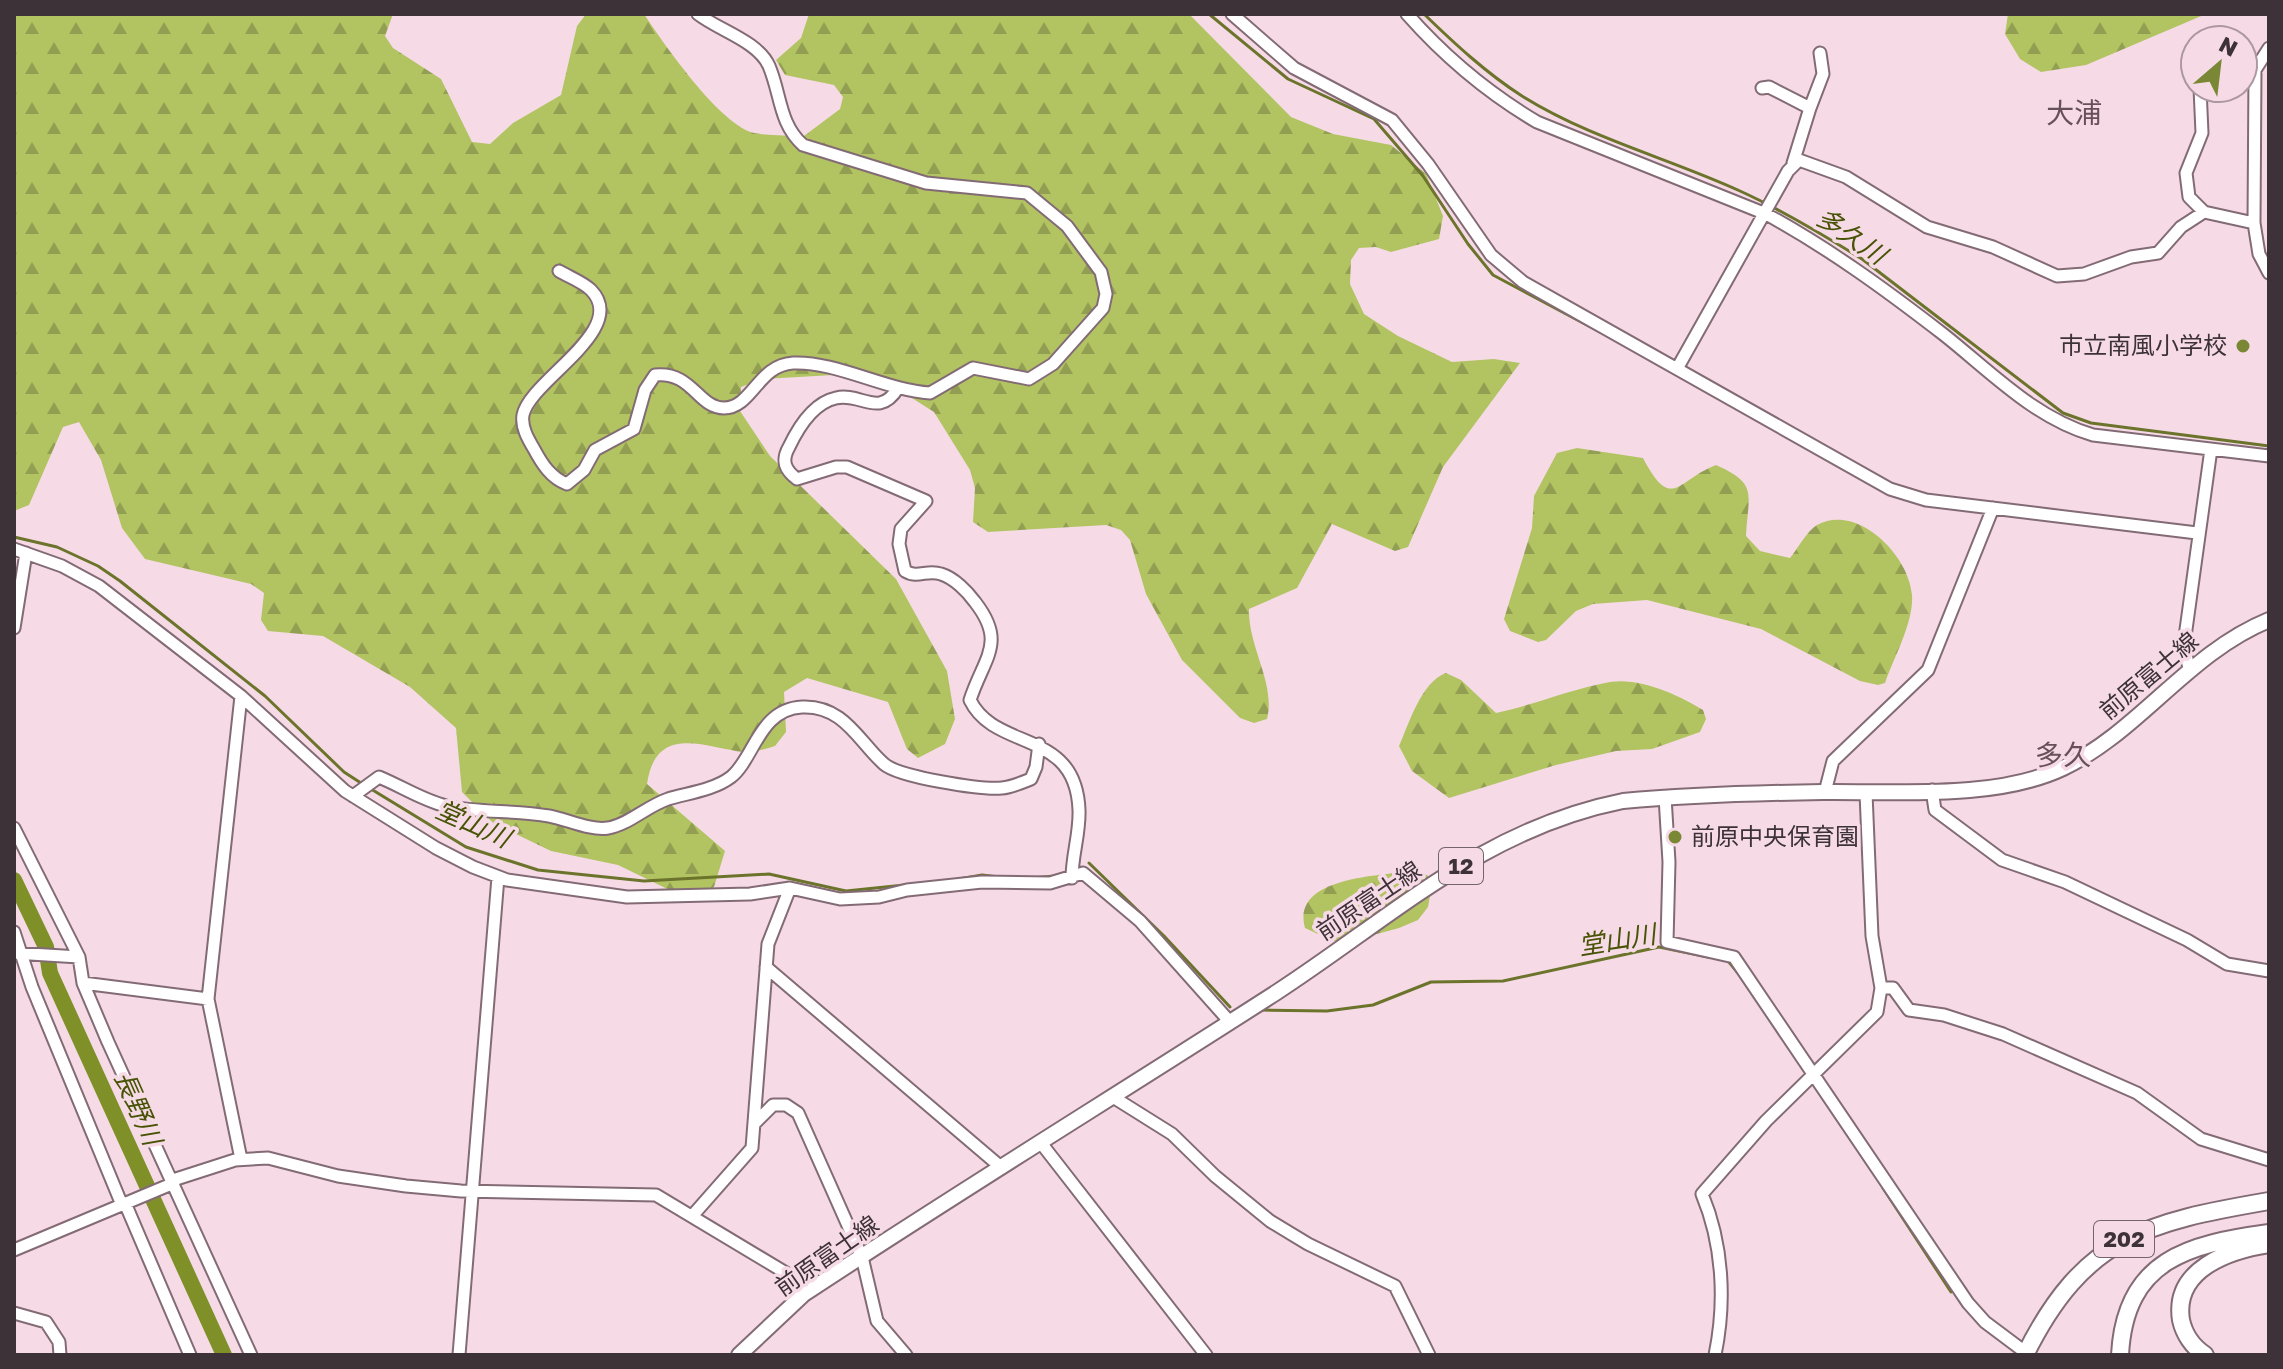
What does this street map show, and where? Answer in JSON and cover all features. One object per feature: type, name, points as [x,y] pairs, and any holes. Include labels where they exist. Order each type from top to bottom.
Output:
[{"type":"highway","name":"202","points":[[2027,1354],[2071,1282],[2126,1238],[2181,1216],[2269,1201]]},
{"type":"highway","points":[[2120,1355],[2129,1306],[2158,1269],[2196,1245],[2269,1233]]},
{"type":"highway","points":[[2205,1355],[2196,1349],[2183,1327],[2180,1309],[2183,1291],[2200,1270],[2223,1254],[2269,1244]]},
{"type":"main road","name":"前原富士線","points":[[739,1355],[804,1294],[1230,1022],[1398,905],[1508,838],[1581,809],[1665,797],[1932,790],[2032,779],[2064,767],[2110,737],[2189,669],[2226,642],[2269,620]]},
{"type":"street","points":[[559,271],[591,291],[599,305],[599,318],[579,348],[533,395],[522,418],[524,430],[543,464],[553,476],[567,484],[584,470],[595,450],[634,429],[645,390],[655,375],[677,376],[707,401],[723,408],[736,406],[768,371],[793,363],[930,393],[973,368],[1019,379],[1039,375],[1077,340],[1103,308],[1106,294],[1101,272],[1067,226],[1027,193],[926,183],[803,145],[792,136],[768,64],[757,52],[698,14]]},
{"type":"street","points":[[1232,14],[1294,68],[1392,120],[1428,164],[1491,255],[1523,282],[1890,489],[1926,500],[2197,533]]},
{"type":"street","points":[[1407,14],[1429,39],[1487,89],[1537,122],[1767,213],[1867,276],[2019,396],[2071,429],[2093,435],[2269,456]]},
{"type":"street","points":[[2269,48],[2255,70],[2254,223],[2259,254],[2269,273]]},
{"type":"street","points":[[1678,367],[1793,163],[1823,74],[1820,53]]},
{"type":"street","points":[[1762,88],[1769,87],[1810,108]]},
{"type":"street","points":[[2201,104],[2202,133],[2185,180],[2189,197],[2204,212],[2254,223]]},
{"type":"street","points":[[1793,163],[1805,161],[1846,177],[1927,227],[1993,247],[2057,276],[2084,274],[2131,257],[2158,253],[2181,227],[2204,212]]},
{"type":"street","points":[[898,388],[891,399],[882,403],[837,397],[818,406],[801,425],[786,451],[788,472],[797,479],[836,467],[847,467],[926,501],[901,529],[899,544],[905,571],[919,576],[938,573],[968,592],[991,624],[992,638],[970,700],[987,721],[1039,744],[1062,762],[1074,784],[1079,808],[1072,878]]},
{"type":"street","points":[[2189,669],[2184,644],[2211,449]]},
{"type":"street","points":[[1825,792],[1833,761],[1928,670],[1993,508]]},
{"type":"street","points":[[14,549],[99,586],[241,696],[312,764],[353,796],[436,848],[498,877],[559,890],[627,897],[750,894],[790,888],[840,899],[879,897],[907,890],[982,882],[1015,885],[1072,878],[1083,873],[1140,921],[1230,1022]]},
{"type":"street","points":[[14,628],[26,553]]},
{"type":"street","points":[[241,696],[208,999],[241,1159]]},
{"type":"street","points":[[353,796],[379,777],[449,806],[489,812],[523,811],[604,829],[654,804],[729,778],[761,730],[786,711],[801,707],[818,709],[850,725],[885,765],[903,773],[999,789],[1031,779],[1039,744]]},
{"type":"street","points":[[1932,790],[1935,810],[2002,860],[2065,882],[2187,940],[2227,964],[2269,971]]},
{"type":"street","points":[[1715,1355],[1720,1328],[1722,1276],[1702,1194],[1735,1154],[1877,1012],[1881,988],[1872,936],[1866,793]]},
{"type":"street","points":[[1665,797],[1669,862],[1667,942],[1734,957],[1811,1078],[1968,1303],[1985,1322],[2027,1354]]},
{"type":"street","points":[[14,828],[251,1355]]},
{"type":"street","points":[[459,1355],[498,877]]},
{"type":"street","points":[[693,1215],[752,1148],[768,944],[790,888]]},
{"type":"street","points":[[14,932],[32,987],[190,1355]]},
{"type":"street","points":[[22,954],[74,957]]},
{"type":"street","points":[[766,967],[1002,1168]]},
{"type":"street","points":[[83,983],[208,999]]},
{"type":"street","points":[[1881,988],[1893,988],[1909,1010],[1944,1015],[1993,1030],[2137,1093],[2201,1139],[2269,1160]]},
{"type":"street","points":[[1113,1097],[1172,1134],[1215,1176],[1270,1221],[1308,1244],[1395,1286],[1429,1355]]},
{"type":"street","points":[[754,1124],[773,1105],[786,1105],[798,1113],[862,1257],[880,1327],[906,1355]]},
{"type":"street","points":[[1041,1143],[1206,1355]]},
{"type":"street","points":[[14,1250],[173,1182],[241,1159],[268,1158],[374,1182],[471,1191],[645,1194],[664,1198],[801,1282],[804,1294]]},
{"type":"street","points":[[14,1313],[46,1322],[59,1342],[60,1355]]},
{"type":"green space","points":[[14,14],[393,14],[385,36],[393,48],[441,79],[472,142],[490,144],[513,123],[561,95],[577,26],[586,14],[644,14],[693,81],[740,127],[760,134],[804,136],[840,109],[843,97],[834,85],[785,75],[776,60],[801,38],[809,14],[1189,14],[1291,117],[1333,134],[1391,145],[1426,174],[1443,216],[1439,239],[1391,252],[1376,247],[1359,248],[1351,260],[1350,284],[1364,314],[1398,336],[1452,362],[1494,359],[1520,363],[1443,467],[1408,547],[1395,551],[1332,524],[1297,588],[1249,609],[1269,706],[1267,719],[1254,723],[1240,718],[1182,660],[1146,594],[1130,540],[1121,530],[1106,525],[988,532],[973,522],[975,488],[970,470],[934,412],[893,386],[851,374],[763,379],[741,387],[740,411],[770,456],[896,579],[947,671],[955,719],[945,744],[918,758],[907,749],[888,702],[807,678],[784,692],[786,732],[775,746],[748,752],[685,743],[661,752],[652,765],[647,784],[725,851],[714,887],[690,900],[618,865],[551,851],[493,823],[462,792],[456,728],[410,687],[323,636],[268,631],[261,620],[264,593],[251,584],[145,559],[122,528],[101,460],[79,422],[63,427],[29,505],[14,511]]},
{"type":"green space","points":[[2008,14],[2206,14],[2086,65],[2041,72],[2020,59],[2005,34]]},
{"type":"green space","points":[[1577,448],[1643,458],[1653,475],[1669,488],[1676,488],[1716,465],[1730,472],[1739,478],[1748,492],[1746,536],[1760,551],[1790,558],[1813,528],[1832,520],[1848,521],[1878,537],[1902,564],[1912,595],[1907,628],[1885,683],[1878,685],[1860,681],[1761,629],[1647,600],[1593,604],[1576,611],[1546,640],[1538,642],[1510,631],[1504,619],[1532,528],[1534,496],[1557,453]]},
{"type":"green space","points":[[1446,673],[1461,680],[1496,713],[1595,685],[1622,681],[1671,693],[1703,710],[1706,719],[1700,732],[1652,749],[1616,751],[1556,765],[1449,798],[1412,771],[1399,746],[1423,694]]},
{"type":"green space","points":[[1419,870],[1433,879],[1428,907],[1418,920],[1351,941],[1333,941],[1305,928],[1304,910],[1312,897],[1327,888],[1345,881]]},
{"type":"waterway","points":[[1209,14],[1288,79],[1374,119],[1423,176],[1468,244],[1493,275],[1600,332]]},
{"type":"waterway","name":"多久川","points":[[1424,14],[1496,78],[1548,111],[1601,136],[1756,198],[1862,259],[2063,413],[2091,423],[2269,446]]},
{"type":"waterway","name":"堂山川","points":[[14,537],[57,547],[98,566],[120,581],[265,696],[344,772],[364,785]]},
{"type":"waterway","name":"堂山川","points":[[371,789],[466,847],[538,870],[644,881],[769,874],[846,891],[924,883]]},
{"type":"waterway","name":"堂山川","points":[[1089,863],[1164,936],[1230,1007]]},
{"type":"waterway","name":"堂山川","points":[[959,879],[982,875],[999,877]]},
{"type":"waterway","name":"堂山川","points":[[1031,878],[1055,876]]},
{"type":"waterway","name":"長野川","points":[[14,880],[46,947],[50,973],[224,1355]]},
{"type":"waterway","name":"堂山川","points":[[1261,1010],[1327,1011],[1373,1005],[1431,982],[1503,981],[1659,947],[1708,957]]},
{"type":"waterway","name":"堂山川","points":[[1728,961],[1743,979]]},
{"type":"waterway","name":"堂山川","points":[[1883,1188],[1951,1292]]},
{"type":"place","name":"市立南風小学校","points":[[2243,346]]},
{"type":"place","name":"前原中央保育園","points":[[1675,837]]},
{"type":"district","name":"大浦","points":[[2074,113]]},
{"type":"district","name":"多久","points":[[2063,755]]}]
